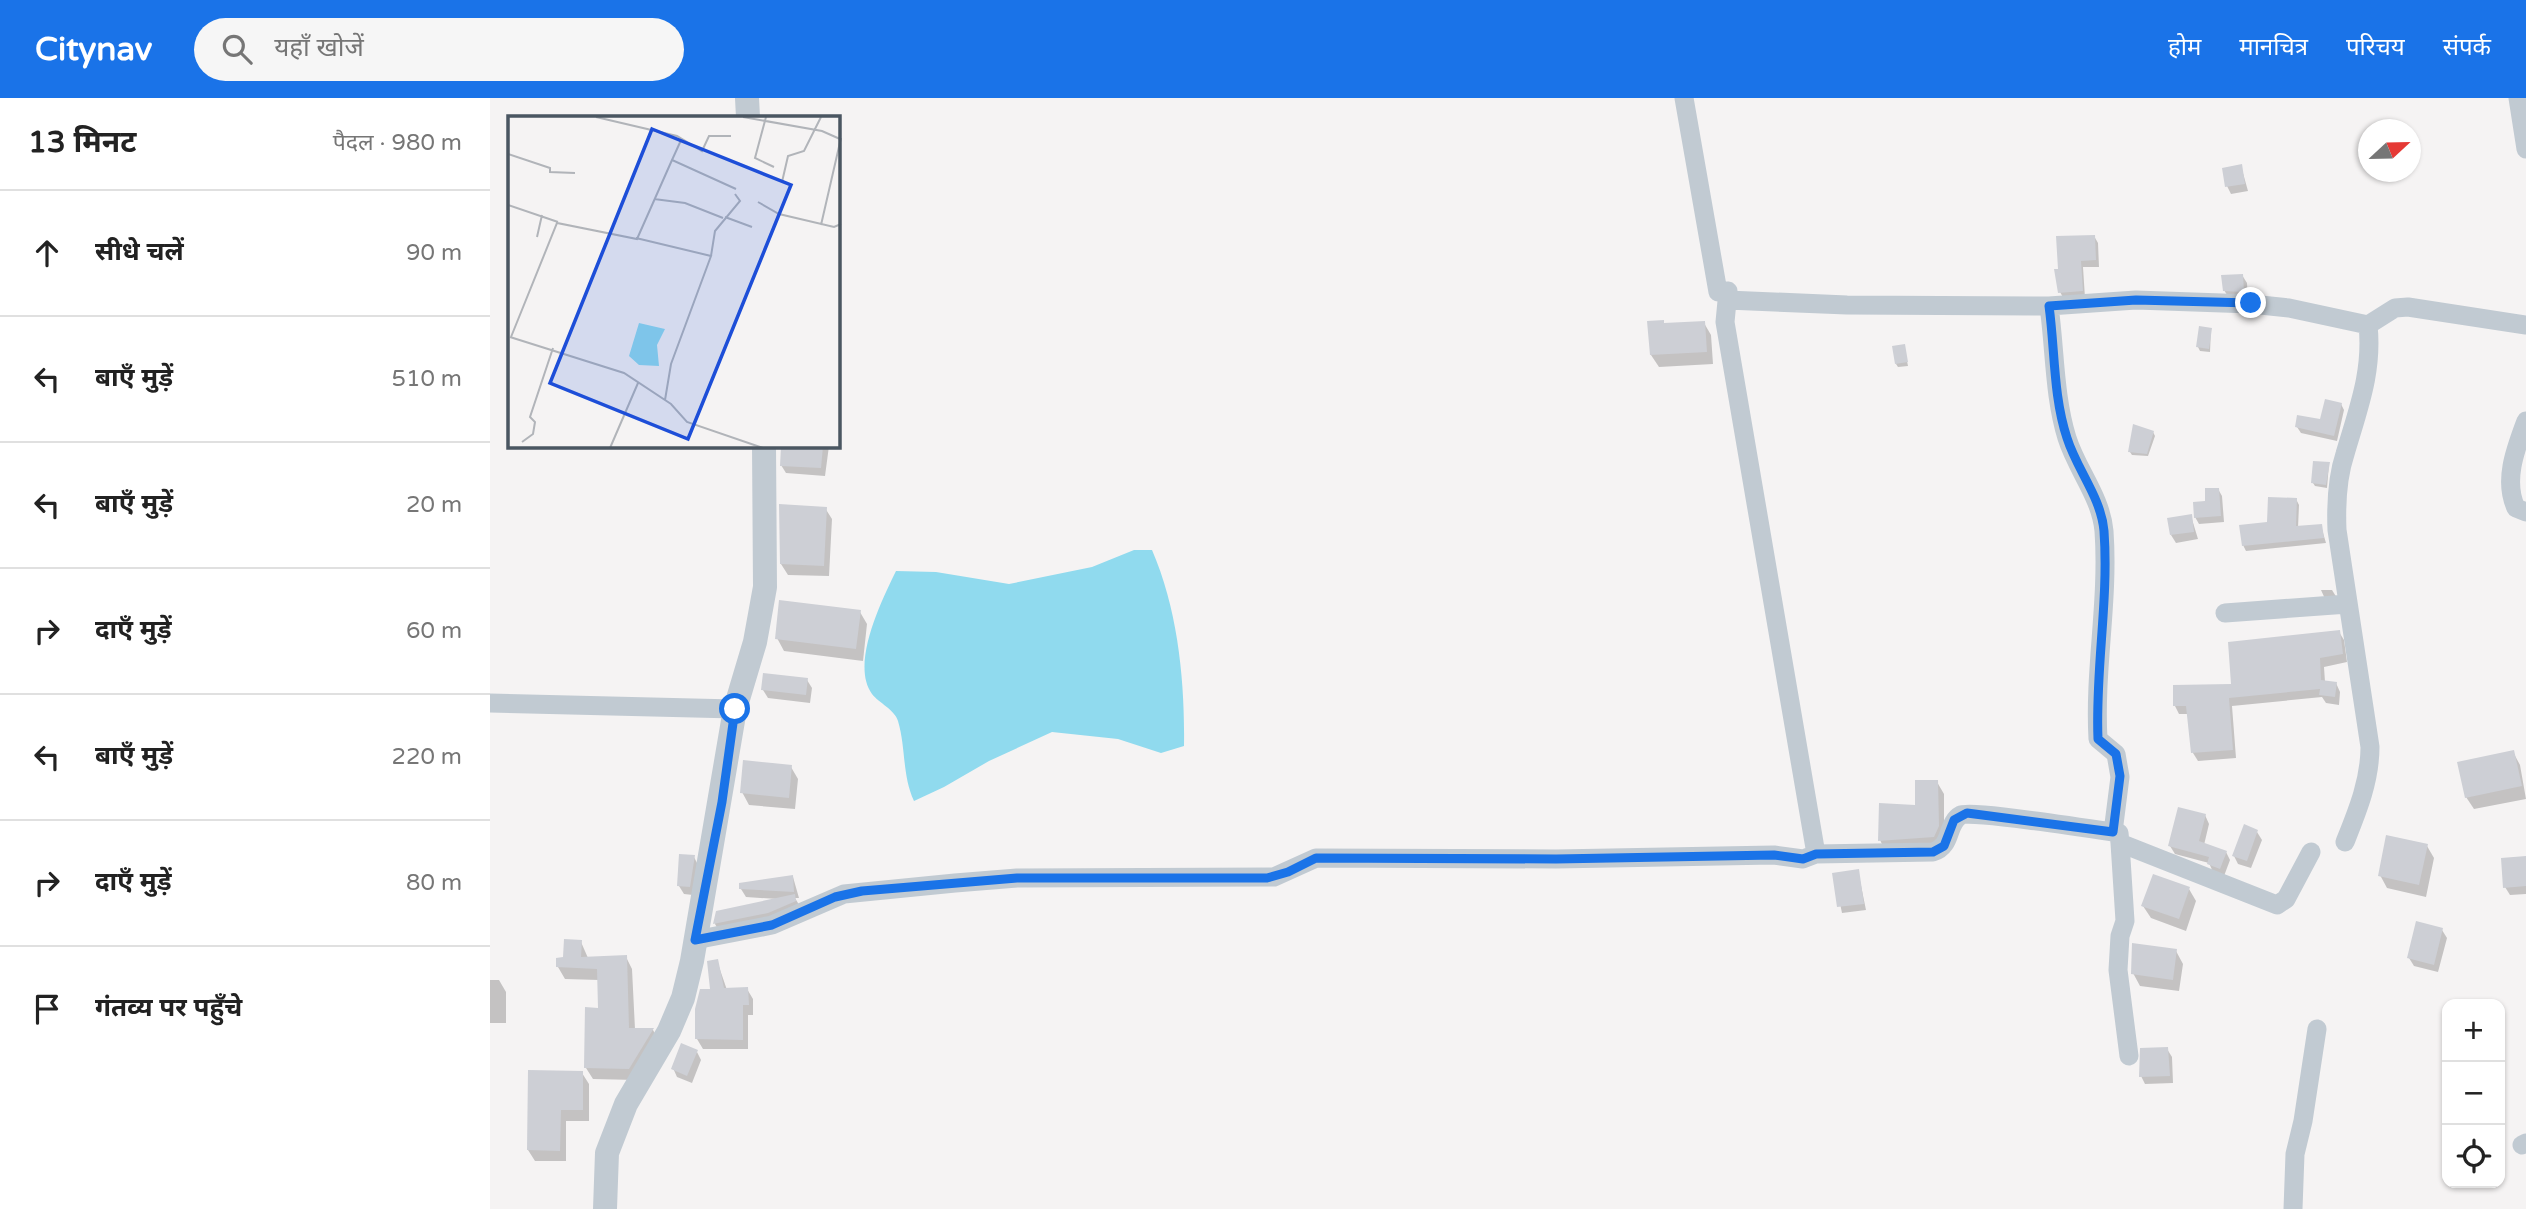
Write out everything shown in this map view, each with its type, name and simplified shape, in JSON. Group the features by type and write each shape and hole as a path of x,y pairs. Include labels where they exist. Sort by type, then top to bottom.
{"street":[{"path":"747,98 748,116"},
{"path":"1684,98 1718,292 1728,290"},
{"path":"2518,98 2526,149"},
{"path":"1728,290 1727,300 1752,303 2049,306 2136,300 2251,303 2289,308 2368,325 2396,308 2408,307 2526,325"},
{"path":"1728,290 1725,322 1816,854"},
{"path":"2049,306 2059,408 2075,463 2097,499 2104,529 2103,623 2097,718 2098,739 2116,754 2120,776 2116,838 2126,921 2120,936 2118,970 2129,1056"},
{"path":"2345,842 2359,806 2370,765 2336,510 2344,456 2369,375 2368,325"},
{"path":"2526,421 2514,456 2511,483 2516,508 2526,512"},
{"path":"605,1209 607,1153 626,1104 669,1031 682,998 695,940 722,802 735,709 754,642 765,587 764,448"},
{"path":"2225,613 2348,604"},
{"path":"490,703 735,709"},
{"path":"695,940 772,925 844,894 1017,878 1267,878 1288,872 1316,858 1556,859 1774,855 1803,859 1816,854 1933,852 1944,846 1954,820 1967,813 2116,838 2277,905 2286,899 2311,852"},
{"path":"2293,1209 2295,1154 2303,1121 2317,1029"}],"water":[{"path":"1134,550 1152,550 1168,597 1181,671 1184,746 1161,753 1118,739 1052,732 989,761 914,801 898,721 894,713 872,694 866,681 864,666 870,632 896,571 936,572 1009,584 1092,567"}],"building":[{"path":"2242,164 2245,184 2225,187 2222,168"},
{"path":"2095,235 2096,260 2081,261 2083,291 2058,293 2054,269 2058,269 2056,236"},
{"path":"2243,274 2244,292 2223,291 2221,275"},
{"path":"1664,320 1664,323 1705,321 1707,352 1650,355 1647,321"},
{"path":"2199,326 2212,328 2209,349 2196,347"},
{"path":"1905,344 1908,362 1895,364 1892,346"},
{"path":"2325,399 2342,403 2334,436 2295,427 2297,415 2320,419"},
{"path":"2133,424 2154,431 2147,454 2128,452"},
{"path":"781,448 823,448 821,468 780,466"},
{"path":"2313,461 2330,462 2326,485 2311,483"},
{"path":"2205,488 2219,488 2221,516 2194,518 2193,502 2205,501"},
{"path":"2268,497 2297,498 2296,526 2322,524 2324,538 2242,546 2239,525 2267,522"},
{"path":"779,504 827,507 824,566 780,564"},
{"path":"2192,514 2194,532 2170,535 2167,518"},
{"path":"779,600 861,610 856,649 775,639"},
{"path":"2340,630 2343,654 2320,658 2321,680 2337,682 2335,697 2319,695 2320,689 2229,698 2233,750 2191,753 2186,706 2173,706 2173,685 2231,684 2228,642"},
{"path":"763,673 808,678 806,695 761,690"},
{"path":"2514,750 2522,786 2465,798 2457,762"},
{"path":"743,760 792,765 789,798 740,793"},
{"path":"1915,780 1938,780 1939,826 1934,837 1878,841 1879,803 1915,805"},
{"path":"2178,807 2206,814 2199,841 2227,851 2220,869 2207,864 2209,857 2168,846"},
{"path":"2244,824 2258,830 2247,861 2232,856"},
{"path":"2386,835 2428,844 2419,885 2378,876"},
{"path":"679,854 695,855 690,887 677,886"},
{"path":"2526,856 2526,886 2503,888 2501,858"},
{"path":"1859,869 1864,904 1837,907 1832,873"},
{"path":"2153,874 2190,887 2179,919 2141,906"},
{"path":"793,875 794,892 739,889 739,883"},
{"path":"795,894 796,901 768,913 713,924 716,911"},
{"path":"2416,921 2443,928 2434,965 2407,958"},
{"path":"564,939 582,940 581,957 627,955 629,1028 654,1028 629,1069 584,1068 585,1007 598,1008 597,969 556,967 556,958 563,957"},
{"path":"2132,943 2177,949 2173,980 2131,974"},
{"path":"718,959 724,988 748,987 749,1005 743,1005 743,1040 695,1039 695,1009 700,989 710,989 707,961"},
{"path":"681,1043 698,1050 687,1076 671,1069"},
{"path":"2168,1047 2170,1076 2139,1077 2140,1048"},
{"path":"528,1070 583,1071 583,1110 561,1110 560,1151 527,1150"}],"route":[{"path":"735,709 722,802 695,940 772,925 844,894 1017,878 1267,878 1288,872 1299,864 1316,858 1556,859 1774,855 1803,859 1816,854 1933,852 1941,850 1947,843 1954,820 1967,813 2113,832 2120,776 2116,754 2098,739 2097,718 2101,681 2099,655 2103,623 2104,529 2097,499 2075,463 2059,408 2049,306 2136,300 2251,303"}]}
